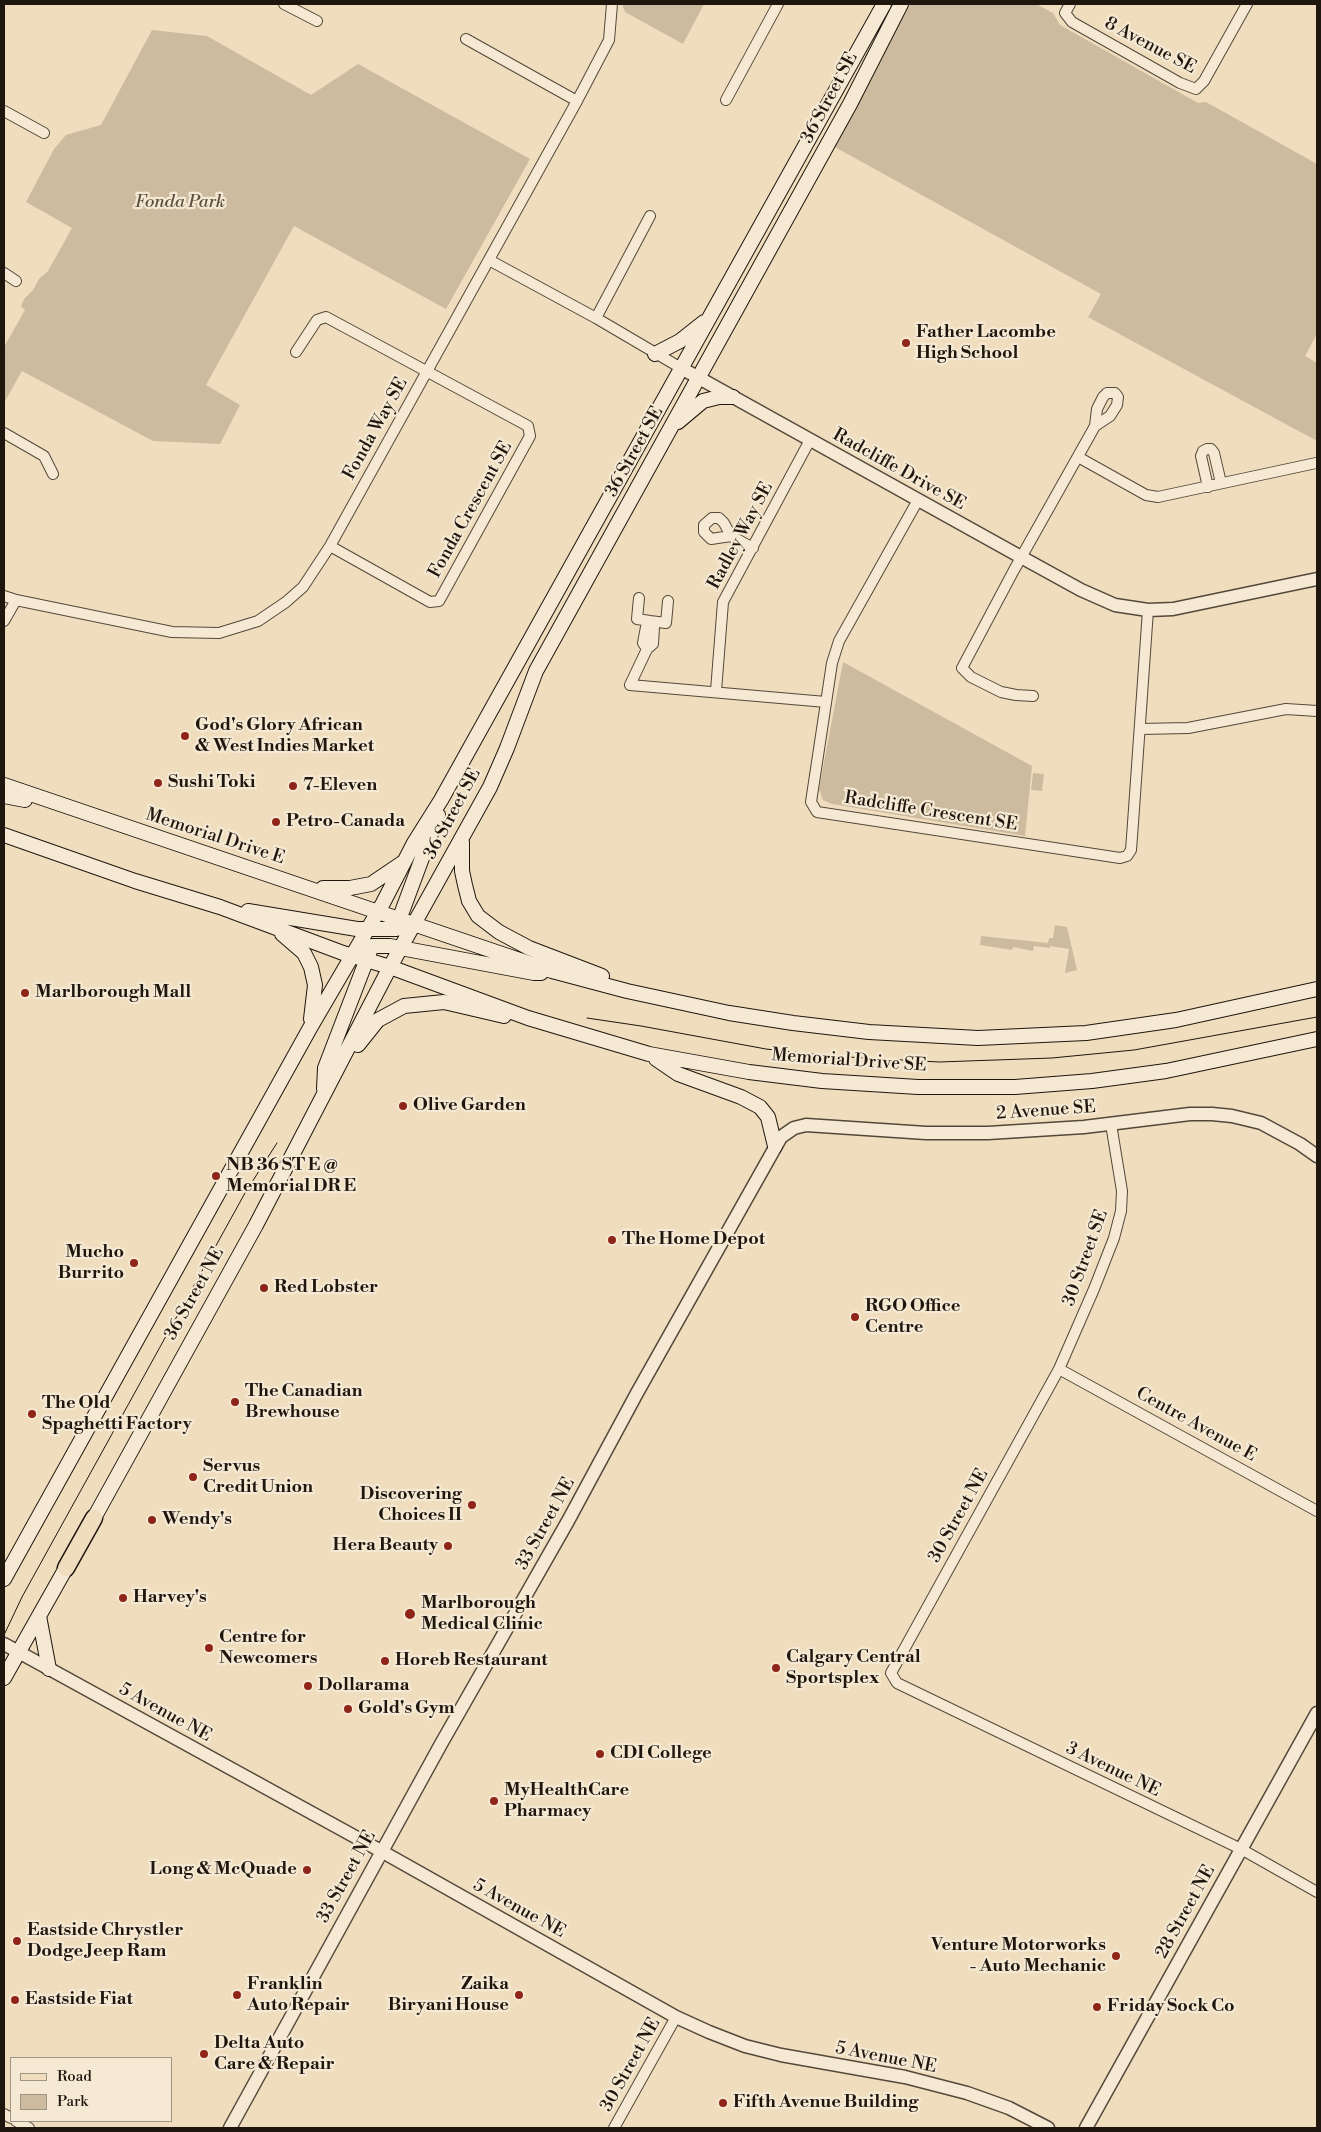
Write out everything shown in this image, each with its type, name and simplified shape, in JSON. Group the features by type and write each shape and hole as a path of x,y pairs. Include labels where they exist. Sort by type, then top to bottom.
{"main road":[{"name":"36 Street SE","path":"377,911 405,860 442,800 884,4"},
{"name":"36 Street SE","path":"414,925 490,787 536,671 850,104 901,4"},
{"path":"655,354 680,341 710,316"},
{"path":"667,433 696,405 703,401 719,396 732,397"},
{"name":"Memorial Drive E","path":"4,785 312,888 377,911 398,924 414,925"},
{"path":"4,796 85,813"},
{"path":"4,835 126,878 220,907 352,956 390,968 398,924 437,820 442,800"},
{"path":"462,839 462,871 469,901 478,916 499,932 529,948 612,980 627,991"},
{"path":"312,888 350,888 371,884 405,860"},
{"path":"220,907 372,930 398,924"},
{"name":"36 Street NE","path":"4,1579 310,1028 352,956 372,930 377,911"},
{"path":"395,947 414,925"},
{"name":"Memorial Drive SE","path":"414,925 552,971 627,991 729,1013 792,1024 869,1032 978,1038 1086,1033 1176,1020 1317,989"},
{"path":"273,927 304,953 311,967 315,985 310,1028"},
{"path":"323,1095 326,1068 372,946 372,930"},
{"path":"352,956 372,946 395,947 534,973 552,971"},
{"name":"Memorial Drive SE","path":"390,968 528,1018 649,1054 749,1072 822,1081 918,1087 1015,1087 1092,1081 1166,1071 1315,1041"},
{"name":"36 Street NE","path":"4,1678 256,1225 390,968"},
{"path":"335,1072 351,1054 364,1034 378,1020 404,1006 444,1002 499,1016 528,1018"},
{"path":"649,1054 678,1074 741,1097 760,1107 768,1117 776,1146"},
{"path":"39,1616 49,1669"}],"street":[{"path":"284,4 317,21"},
{"name":"Fonda Way SE","path":"4,596 172,632 219,633 258,621 286,602 303,587 330,546 577,101 609,40 612,4"},
{"path":"726,100 778,4"},
{"name":"8 Avenue SE","path":"1068,8 1072,22 1180,83 1196,89 1204,81 1247,4"},
{"path":"466,39 577,101"},
{"path":"4,111 44,133"},
{"path":"596,318 650,216"},
{"name":"Radcliffe Drive SE","path":"489,260 596,318 655,354 1021,558 1081,590 1115,605 1148,610 1173,609 1317,579"},
{"path":"4,273 16,281"},
{"path":"296,352 317,320 326,317 426,372"},
{"name":"Fonda Crescent SE","path":"330,546 430,602 439,601 454,575 530,436 528,426 426,372"},
{"path":"1033,696 1016,696 1001,692 971,677 962,668 1095,426"},
{"path":"4,433 44,456 53,474"},
{"name":"Radley Way SE","path":"716,691 723,602 810,440"},
{"path":"1208,487 1202,456 1203,451 1206,449 1211,449 1214,452 1221,483"},
{"path":"1078,456 1146,495 1158,497 1316,463"},
{"name":"Radcliffe Crescent SE","path":"918,500 840,641 832,663 812,802 817,812 1120,858 1127,856 1131,850 1148,610"},
{"path":"731,536 753,548"},
{"path":"639,598 637,619 650,622 666,623 668,602"},
{"path":"4,622 16,600"},
{"path":"650,622 646,627 643,643 647,649 630,685 826,702"},
{"path":"1140,729 1188,728 1286,709 1317,711"},
{"name":"2 Avenue SE","path":"776,1146 789,1131 806,1125 882,1131 988,1133 1054,1130 1190,1114 1232,1116 1255,1121 1276,1130 1317,1156"},
{"name":"30 Street SE","path":"1059,1369 1114,1238 1121,1211 1122,1191 1111,1124"},
{"name":"33 Street NE","path":"230,2128 381,1852 568,1521 637,1393 776,1146"},
{"name":"Centre Avenue E","path":"1059,1369 1317,1511"},
{"name":"30 Street NE","path":"894,1679 891,1673 1059,1369"},
{"name":"5 Avenue NE","path":"4,1644 676,2016 746,2046 800,2059 905,2077 967,2093 1009,2108 1048,2128"},
{"name":"3 Avenue NE","path":"894,1679 897,1683 1241,1849 1317,1892"},
{"name":"28 Street NE","path":"1086,2128 1317,1713"},
{"name":"30 Street NE","path":"614,2128 676,2016"},
{"path":"18,2122 29,2128"}],"green space":[{"path":"622,4 704,4 683,44 625,12"},
{"path":"910,4 1036,4 1053,13 1060,25 1198,103 1206,102 1317,164 1317,334 1305,356 1317,363 1317,441 1088,317 1101,294 833,146"},
{"name":"Fonda Park","path":"152,30 207,36 311,95 358,64 530,159 446,309 294,226 206,385 240,405 220,444 153,441 22,371 4,403 4,347 25,310 21,306 24,299 33,290 39,279 48,271 72,228 26,202 54,149 66,135 101,125"},
{"path":"843,662 1032,766 1025,836 832,804 823,800 819,789"},
{"path":"1033,773 1044,774 1042,791 1031,790"},
{"path":"1055,925 1067,927 1077,970 1065,973 1069,949 1034,946 1033,951 1013,947 1012,950 980,945 981,936 1048,943 1049,938 1053,938"}],"tram line":[{"path":"587,1018 766,1049 830,1056 939,1062 1052,1058 1134,1050 1317,1017"},
{"path":"4,1635 22,1597 245,1193 277,1143"}],"place":[{"name":"Father Lacombe High School","path":"906,343"},
{"name":"God's Glory African & West Indies Market","path":"185,736"},
{"name":"Sushi Toki","path":"158,783"},
{"name":"7-Eleven","path":"293,786"},
{"name":"Petro-Canada","path":"276,822"},
{"name":"Marlborough Mall","path":"25,993"},
{"name":"Olive Garden","path":"403,1106"},
{"name":"NB 36 ST E @ Memorial DR E","path":"216,1176"},
{"name":"The Home Depot","path":"612,1240"},
{"name":"Mucho Burrito","path":"134,1263"},
{"name":"Red Lobster","path":"264,1288"},
{"name":"RGO Office Centre","path":"855,1317"},
{"name":"The Canadian Brewhouse","path":"235,1402"},
{"name":"The Old Spaghetti Factory","path":"32,1414"},
{"name":"Servus Credit Union","path":"193,1477"},
{"name":"Discovering Choices II","path":"472,1505"},
{"name":"Wendy's","path":"152,1520"},
{"name":"Hera Beauty","path":"448,1546"},
{"name":"Harvey's","path":"123,1598"},
{"name":"Marlborough Medical Clinic","path":"410,1614"},
{"name":"Centre for Newcomers","path":"209,1648"},
{"name":"Horeb Restaurant","path":"385,1661"},
{"name":"Calgary Central Sportsplex","path":"776,1668"},
{"name":"Dollarama","path":"308,1686"},
{"name":"Gold's Gym","path":"348,1709"},
{"name":"CDI College","path":"600,1754"},
{"name":"MyHealthCare Pharmacy","path":"494,1801"},
{"name":"Long & McQuade","path":"307,1870"},
{"name":"Eastside Chrystler Dodge Jeep Ram","path":"17,1941"},
{"name":"Venture Motorworks - Auto Mechanic","path":"1116,1956"},
{"name":"Franklin Auto Repair","path":"237,1995"},
{"name":"Zaika Biryani House","path":"519,1995"},
{"name":"Eastside Fiat","path":"15,2000"},
{"name":"Friday Sock Co","path":"1097,2007"},
{"name":"Delta Auto Care & Repair","path":"204,2054"},
{"name":"Fifth Avenue Building","path":"723,2103"}]}
